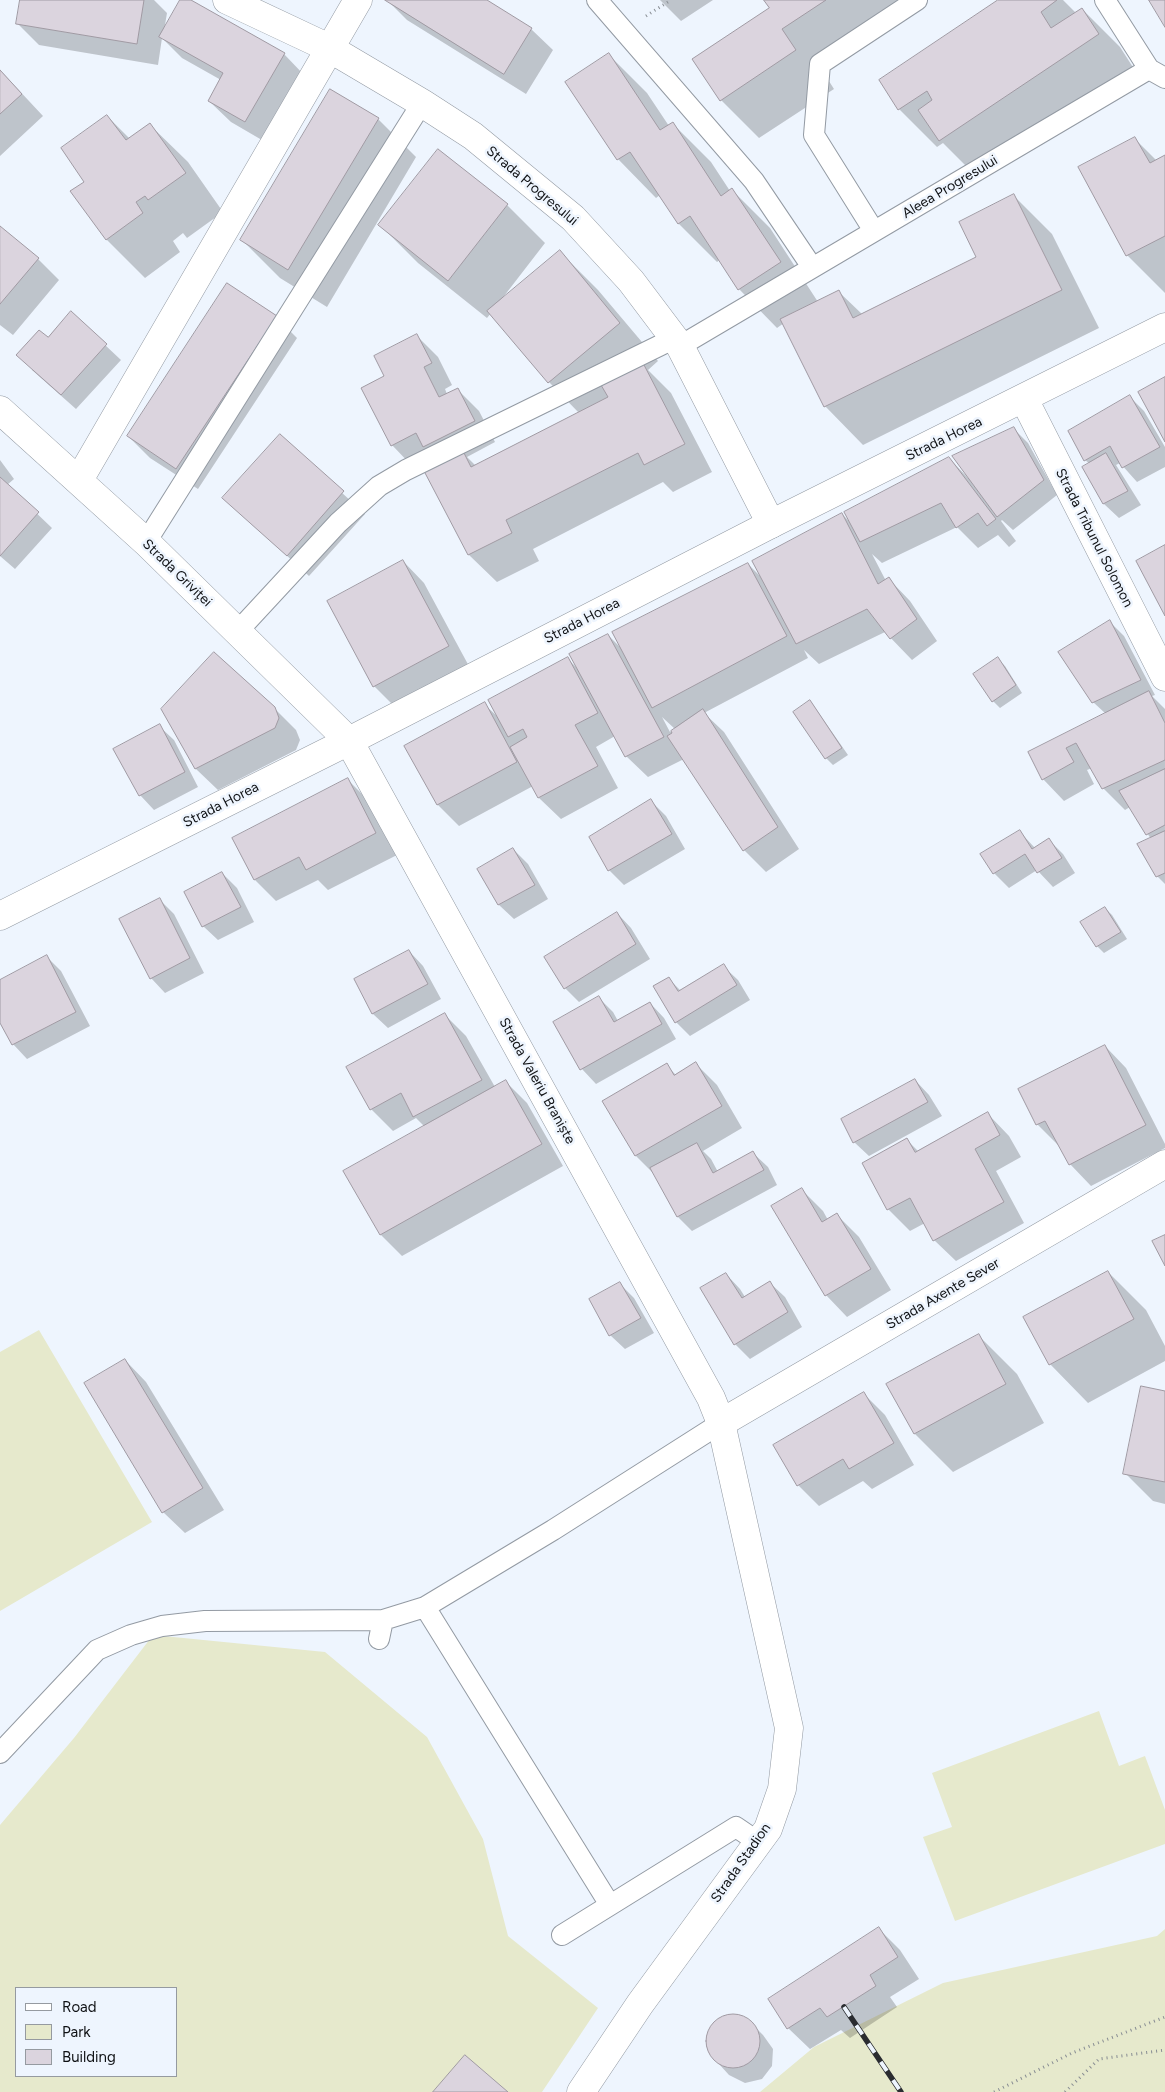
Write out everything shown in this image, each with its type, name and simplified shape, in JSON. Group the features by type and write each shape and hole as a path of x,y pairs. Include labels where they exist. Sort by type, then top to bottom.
{"street":[{"name":"Strada Progresului","path":"227,0 329,48 422,103 472,136 573,218 631,281 677,342 771,524"},
{"path":"79,480 358,0"},
{"name":"Strada Horea","path":"0,916 349,741 771,524 1165,328"},
{"name":"Strada Tribunul Solomon","path":"1024,399 1165,677"},
{"name":"Strada Griviței","path":"0,410 146,542 349,741"},
{"name":"Strada Valeriu Braniște","path":"349,741 711,1398 721,1423"},
{"name":"Strada Axente Sever","path":"721,1423 1165,1164"},
{"name":"Strada Stadion","path":"581,2092 640,2004 758,1842 774,1816 782,1789 789,1728 721,1423"}],"lane":[{"path":"598,0 754,181 812,268"},
{"path":"874,231 814,135 820,64 916,0"},
{"name":"Aleea Progresului","path":"238,631 338,523 379,486 406,470 677,342 1157,73 1105,0"},
{"path":"146,542 422,103"},
{"path":"0,1753 97,1650 131,1635 162,1626 205,1621 384,1620 424,1606 553,1530 721,1423"},
{"path":"424,1606 610,1905"},
{"path":"379,1639 384,1620"},
{"path":"562,1935 736,1826 758,1842"}],"path":[{"path":"994,2092 1072,2053 1165,2017"},
{"path":"1065,2092 1099,2059 1165,2050"}],"green space":[{"path":"39,1330 152,1522 0,1611 0,1352"},
{"path":"153,1635 325,1652 427,1737 483,1839 508,1936 598,2008 542,2092 0,2092 0,1825 74,1738"},
{"path":"1099,1711 1119,1766 1145,1756 1165,1810 1165,1844 955,1921 923,1837 952,1827 932,1773"},
{"path":"1165,1929 1165,2092 760,2092 814,2047 943,1983 1157,1936"}],"building":[{"path":"20,0 144,0 137,44 16,24"},
{"path":"180,0 191,0 285,53 245,122 208,101 223,73 159,37"},
{"path":"385,0 487,0 532,28 504,74"},
{"path":"764,0 826,0 782,29 796,50 720,101 692,59 769,8"},
{"path":"998,0 1057,0 1041,12 1051,28 1082,8 1099,34 939,141 918,110 932,100 927,91 898,110 879,80"},
{"path":"1149,0 1165,0 1165,27"},
{"path":"609,53 660,130 673,122 721,196 732,188 781,262 738,290 690,216 678,224 630,152 617,160 565,82"},
{"path":"0,70 22,94 0,114"},
{"path":"330,89 379,118 288,270 240,240"},
{"path":"107,115 126,140 150,123 186,173 148,200 145,196 136,202 143,213 106,240 70,191 84,182 61,148"},
{"path":"1135,137 1150,163 1165,155 1165,236 1126,256 1078,167"},
{"path":"438,149 508,204 448,281 378,225"},
{"path":"1014,194 1062,290 824,407 780,319 839,290 853,318 976,257 959,222"},
{"path":"0,226 39,258 0,304"},
{"path":"560,250 620,323 548,383 487,311"},
{"path":"227,283 277,316 176,469 127,436"},
{"path":"71,311 107,344 61,395 16,355 39,330 48,337"},
{"path":"417,334 432,363 424,367 439,397 458,388 475,421 423,447 416,433 391,446 361,388 384,376 374,356"},
{"path":"643,363 685,444 644,465 638,453 506,520 512,533 468,555 424,471 463,451 471,467 608,397 601,385"},
{"path":"1165,377 1165,442 1138,392"},
{"path":"1130,395 1160,447 1122,468 1110,446 1084,461 1068,431"},
{"path":"1014,427 1044,480 997,517 952,456"},
{"path":"280,434 344,491 287,556 222,498"},
{"path":"1106,453 1128,491 1103,504 1082,467"},
{"path":"949,457 996,519 987,526 978,513 956,528 941,503 860,542 844,512"},
{"path":"0,477 39,512 0,556"},
{"path":"842,513 878,584 889,577 917,619 890,639 867,609 796,644 752,561"},
{"path":"1165,545 1165,616 1136,561"},
{"path":"403,560 449,646 373,687 327,601"},
{"path":"748,563 787,636 652,708 612,632"},
{"path":"1110,620 1141,680 1092,703 1058,652"},
{"path":"608,634 664,737 625,757 569,654"},
{"path":"214,652 275,707 279,718 275,728 195,769 161,709"},
{"path":"568,657 598,713 575,725 598,766 538,798 510,747 527,737 523,729 508,737 488,700"},
{"path":"998,657 1016,685 992,702 973,674"},
{"path":"1149,691 1165,723 1165,760 1102,789 1076,743 1066,748 1074,762 1042,780 1028,752"},
{"path":"810,700 842,748 825,759 793,712"},
{"path":"485,702 517,762 437,805 404,746"},
{"path":"703,709 778,827 743,851 667,736 672,733 671,731"},
{"path":"160,724 185,772 139,796 113,749"},
{"path":"1165,769 1165,825 1146,835 1119,791"},
{"path":"348,778 376,833 306,870 299,857 254,880 232,838"},
{"path":"651,799 672,834 608,871 589,837"},
{"path":"1020,830 1032,849 1049,838 1062,858 1037,873 1025,854 993,874 980,854"},
{"path":"1165,831 1165,873 1156,877 1137,844"},
{"path":"513,848 535,885 498,905 477,869"},
{"path":"222,872 241,907 202,927 184,892"},
{"path":"160,898 190,958 150,979 119,919"},
{"path":"1105,907 1121,932 1096,947 1080,922"},
{"path":"617,912 636,944 564,989 544,957"},
{"path":"409,950 428,984 372,1014 354,979"},
{"path":"47,955 76,1012 12,1045 0,1023 0,980"},
{"path":"724,964 737,985 675,1023 653,986 669,977 678,991"},
{"path":"599,996 614,1022 650,1002 662,1024 580,1070 553,1022"},
{"path":"445,1013 482,1080 413,1117 401,1093 370,1110 346,1067"},
{"path":"1105,1045 1146,1125 1069,1165 1045,1121 1036,1125 1018,1089"},
{"path":"696,1062 722,1106 635,1156 602,1101 667,1063 674,1075"},
{"path":"915,1079 928,1102 853,1143 841,1119"},
{"path":"506,1080 542,1144 380,1235 343,1171"},
{"path":"988,1112 1000,1135 975,1149 1004,1202 933,1241 910,1198 887,1210 862,1163 907,1138 915,1152"},
{"path":"697,1143 713,1173 753,1151 764,1170 677,1217 650,1168"},
{"path":"802,1188 822,1222 837,1213 871,1269 825,1296 771,1206"},
{"path":"1165,1235 1165,1266 1152,1241"},
{"path":"1108,1271 1134,1319 1049,1365 1023,1317"},
{"path":"726,1273 742,1298 770,1281 788,1312 734,1345 700,1288"},
{"path":"620,1282 641,1318 609,1336 589,1299"},
{"path":"979,1334 1006,1384 914,1434 886,1384"},
{"path":"125,1359 203,1488 162,1513 84,1383"},
{"path":"1141,1386 1165,1391 1165,1482 1123,1474"},
{"path":"864,1392 894,1443 849,1469 843,1459 797,1486 773,1445"},
{"path":"879,1927 898,1957 870,1975 876,1986 827,2017 820,2008 787,2029 768,1999"},
{"path":"728,2014 738,2014 748,2018 756,2026 760,2041 756,2056 748,2064 738,2068 728,2068 718,2064 710,2056 706,2046 706,2036 710,2026 718,2018"},
{"path":"465,2055 508,2092 433,2092"}],"railway":[{"path":"844,2007 901,2092"}]}
